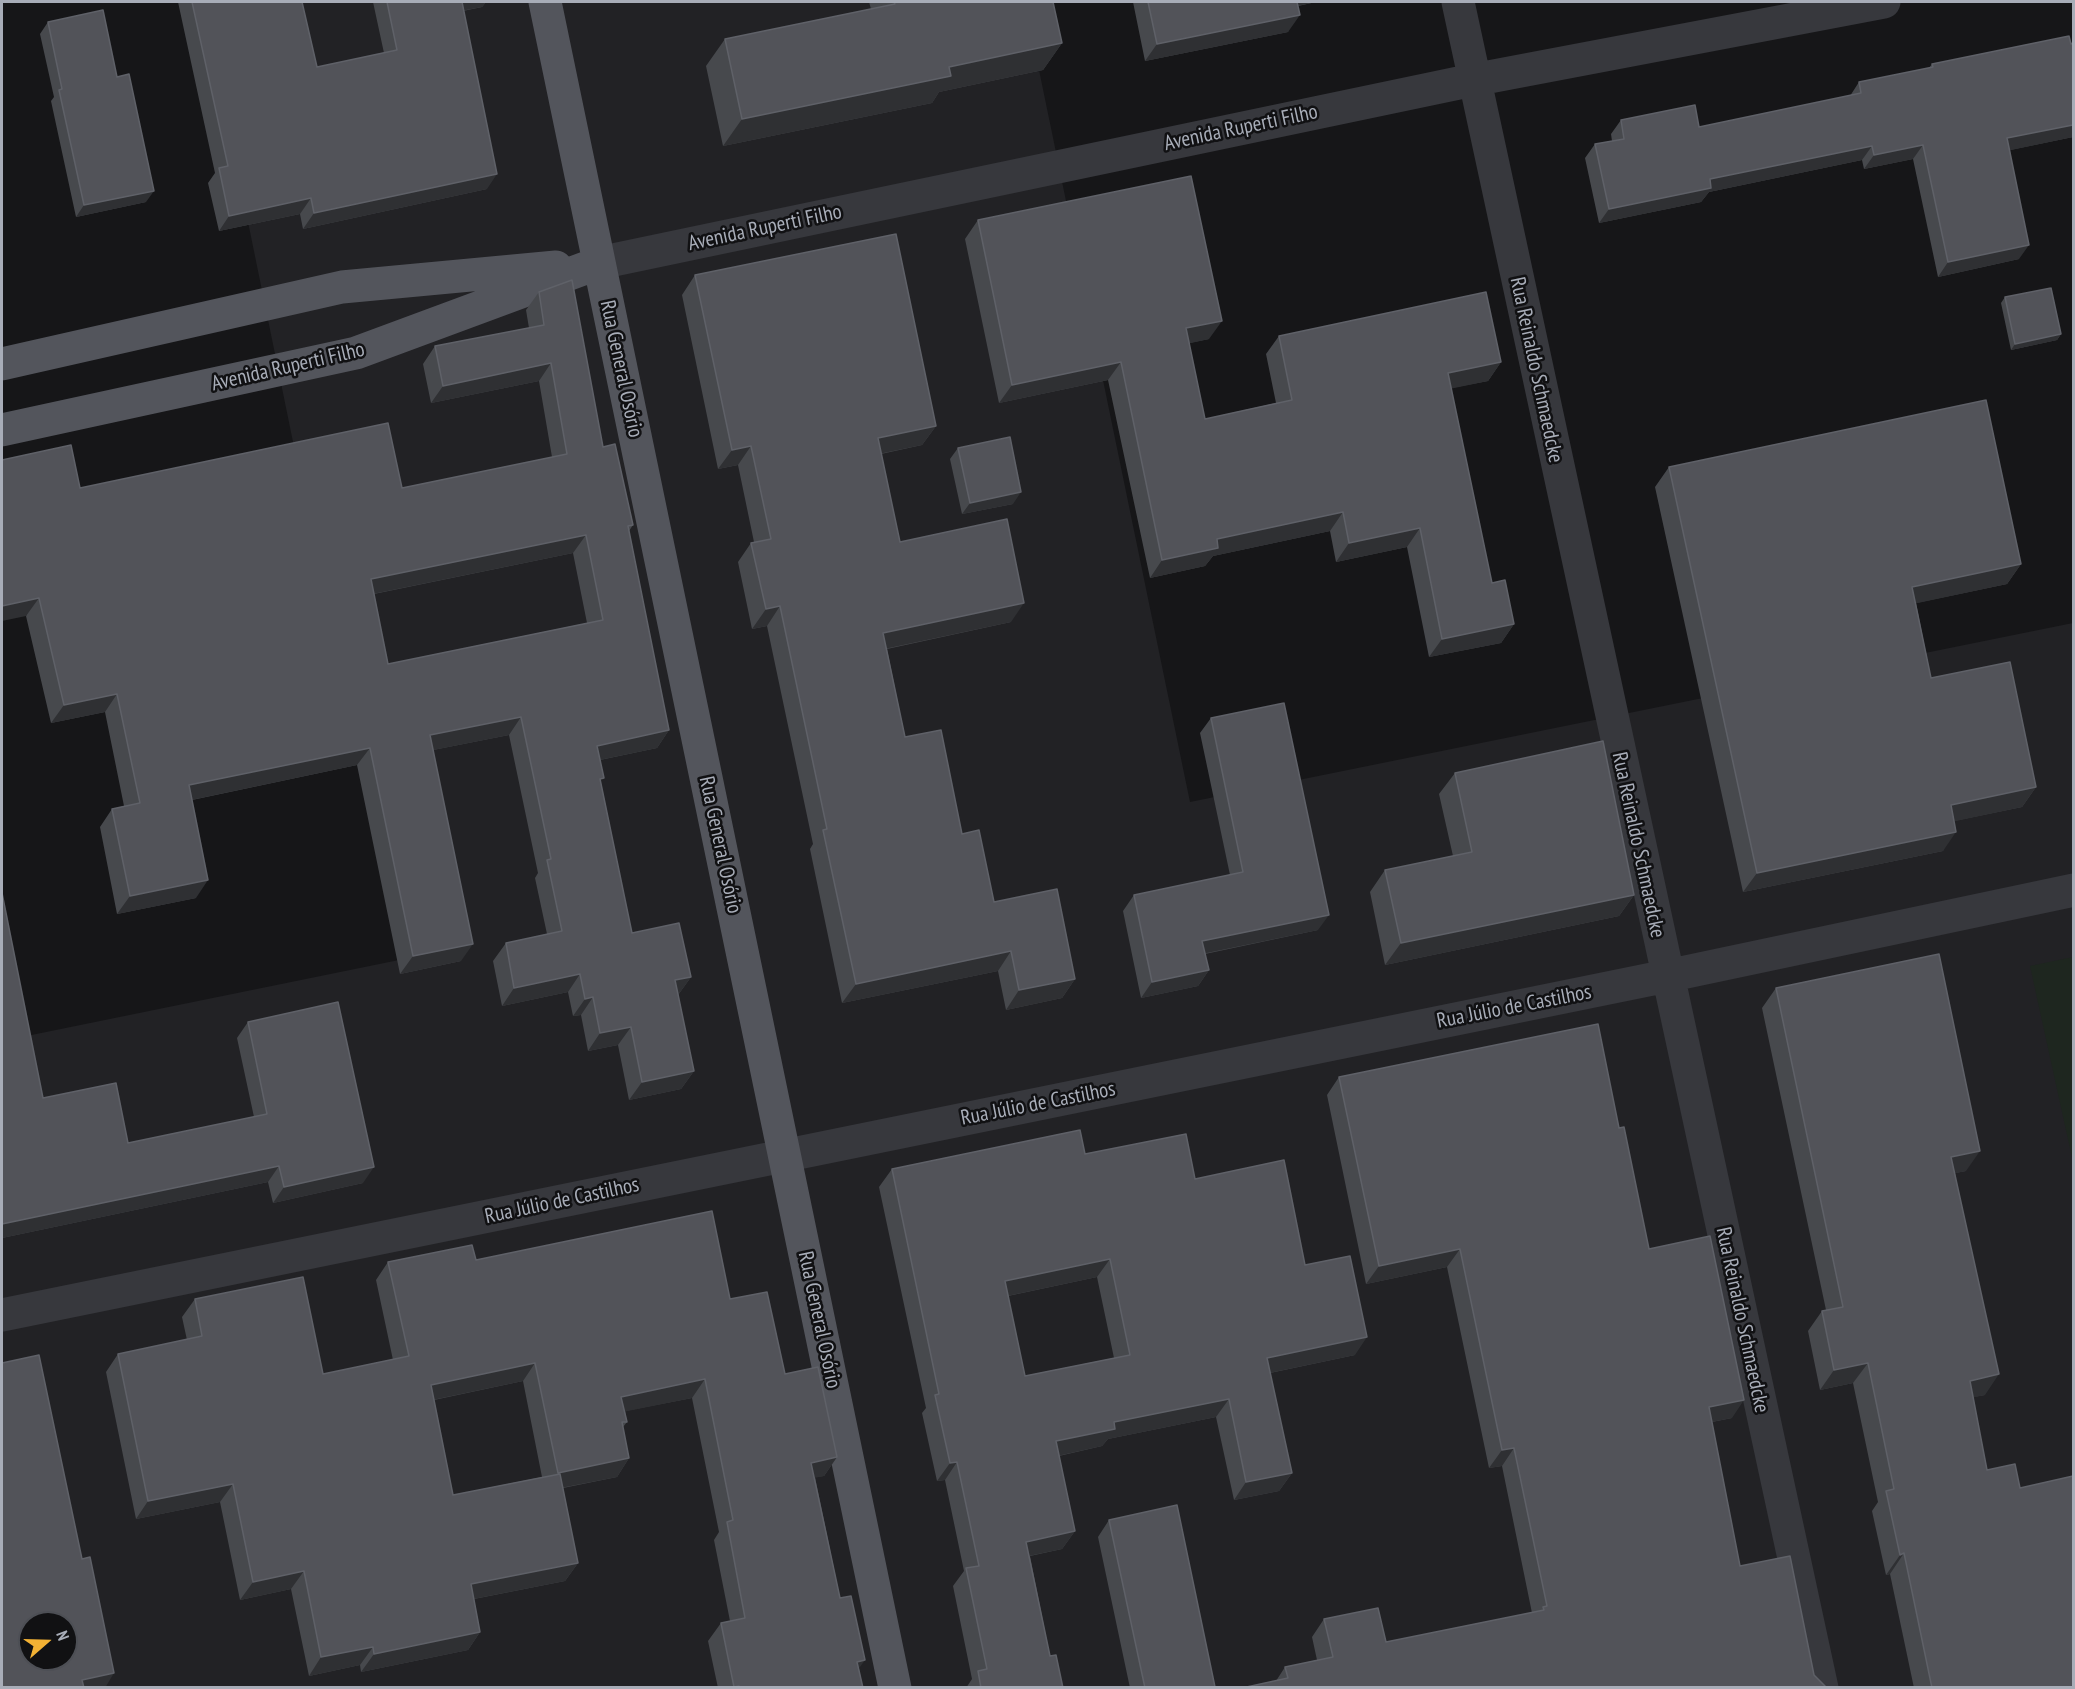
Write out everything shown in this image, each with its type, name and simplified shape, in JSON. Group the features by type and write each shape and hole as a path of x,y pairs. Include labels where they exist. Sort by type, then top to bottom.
{"main road":[{"name":"Rua General Osório","path":"545,2 896,1688"},
{"name":"Avenida Ruperti Filho","path":"2,364 342,287 599,263"},
{"name":"Avenida Ruperti Filho","path":"2,430 356,353 599,263"}],"street":[{"name":"Rua Reinaldo Schmaedcke","path":"1458,2 1822,1688"},
{"name":"Avenida Ruperti Filho","path":"599,263 1473,80 1884,2"},
{"name":"Rua Júlio de Castilhos","path":"2,1315 1667,976 2073,890"}],"shaded area":[{"path":"203,2 1025,2 1190,802 2073,623 2073,1687 2,1688 2,1041 399,960"},
{"path":"2074,957 2073,1162 2030,966"}],"building":[{"path":"192,2 302,2 317,67 397,50 387,2 462,2 497,174 314,213 311,198 229,216 219,168 228,166"},
{"path":"894,2 1053,2 1062,43 949,67 951,76 742,119 725,39 895,4"},
{"path":"1148,2 1297,2 1300,15 1157,44"},
{"path":"103,10 117,77 129,74 154,191 84,205 59,90 62,89 48,22"},
{"path":"2069,36 2071,44 2073,43 2073,125 2007,138 2029,245 1948,262 1923,145 1874,155 1872,146 1710,179 1711,188 1609,209 1595,144 1624,139 1621,120 1695,105 1699,127 1861,93 1859,82 1933,67 1932,64"},
{"path":"1191,176 1222,321 1186,328 1205,419 1292,400 1279,336 1486,292 1501,362 1448,373 1492,583 1505,580 1514,624 1442,639 1420,528 1349,543 1343,512 1217,539 1218,548 1162,560 1121,362 1012,385 978,220"},
{"path":"896,234 936,426 878,438 900,542 1007,519 1024,603 883,633 905,737 941,730 962,834 979,830 994,902 1057,889 1075,979 1019,990 1011,951 856,984 823,830 827,829 780,606 766,609 751,543 771,539 751,446 732,450 695,275"},
{"path":"572,280 603,447 615,444 633,525 628,526 669,730 597,746 604,778 600,779 632,933 679,923 691,977 675,980 694,1071 642,1082 631,1027 600,1033 593,997 585,999 580,974 514,988 506,943 562,931 547,860 551,859 521,717 430,735 473,944 413,956 370,748 189,785 208,880 130,896 112,809 140,803 117,694 64,705 39,598 2,606 2,460 71,445 80,488 388,423 402,488 567,454 551,363 443,386 435,346 544,325 539,292","holes":["586,535 603,620 388,664 371,579"]},
{"path":"2051,288 2061,334 2015,344 2005,297"},
{"path":"1986,400 2021,564 1912,587 1931,678 2010,662 2036,787 1951,805 1956,832 1757,873 1669,467"},
{"path":"1010,437 1021,492 970,503 958,448"},
{"path":"1284,703 1329,915 1202,941 1209,970 1152,982 1134,895 1243,872 1211,718"},
{"path":"1603,741 1634,895 1401,943 1385,870 1472,852 1455,773"},
{"path":"2,893 43,1098 116,1083 128,1143 267,1114 248,1022 338,1002 374,1167 284,1187 279,1166 2,1224"},
{"path":"1939,954 1980,1151 1951,1157 1999,1374 1970,1381 1987,1470 2015,1464 2020,1488 2073,1476 2073,1688 1932,1688 1904,1553 1900,1555 1886,1491 1894,1489 1868,1363 1834,1370 1822,1311 1843,1307 1776,988"},
{"path":"1598,1024 1619,1128 1624,1127 1649,1249 1710,1236 1744,1400 1709,1407 1740,1566 1790,1556 1814,1675 1827,1688 1242,1688 1288,1678 1285,1667 1333,1657 1324,1619 1378,1608 1386,1642 1544,1610 1543,1607 1547,1606 1514,1448 1502,1450 1460,1249 1379,1266 1339,1077"},
{"path":"1080,1130 1085,1154 1186,1134 1195,1179 1284,1160 1305,1265 1350,1256 1367,1337 1267,1358 1292,1473 1246,1482 1229,1399 1114,1422 1115,1429 1056,1441 1075,1531 1026,1542 1050,1656 1056,1655 1063,1688 981,1688 978,1671 987,1669 966,1568 979,1566 957,1462 950,1463 935,1395 939,1394 892,1169","holes":["1110,1259 1130,1355 1025,1376 1005,1281"]},
{"path":"712,1211 730,1299 767,1292 785,1374 818,1367 837,1457 811,1463 840,1598 851,1596 865,1660 857,1662 863,1688 734,1687 721,1623 745,1618 727,1522 733,1520 705,1379 621,1397 627,1422 622,1422 629,1458 558,1473 535,1363 431,1385 453,1495 560,1474 578,1563 471,1584 480,1632 374,1654 373,1647 321,1657 304,1571 253,1582 233,1484 148,1501 118,1354 202,1336 195,1299 303,1277 323,1374 409,1356 388,1262 472,1245 476,1260"},
{"path":"39,1355 82,1559 90,1557 114,1673 82,1680 84,1688 2,1688 2,1363"},
{"path":"1177,1505 1215,1687 1212,1688 1145,1688 1109,1520"}]}
